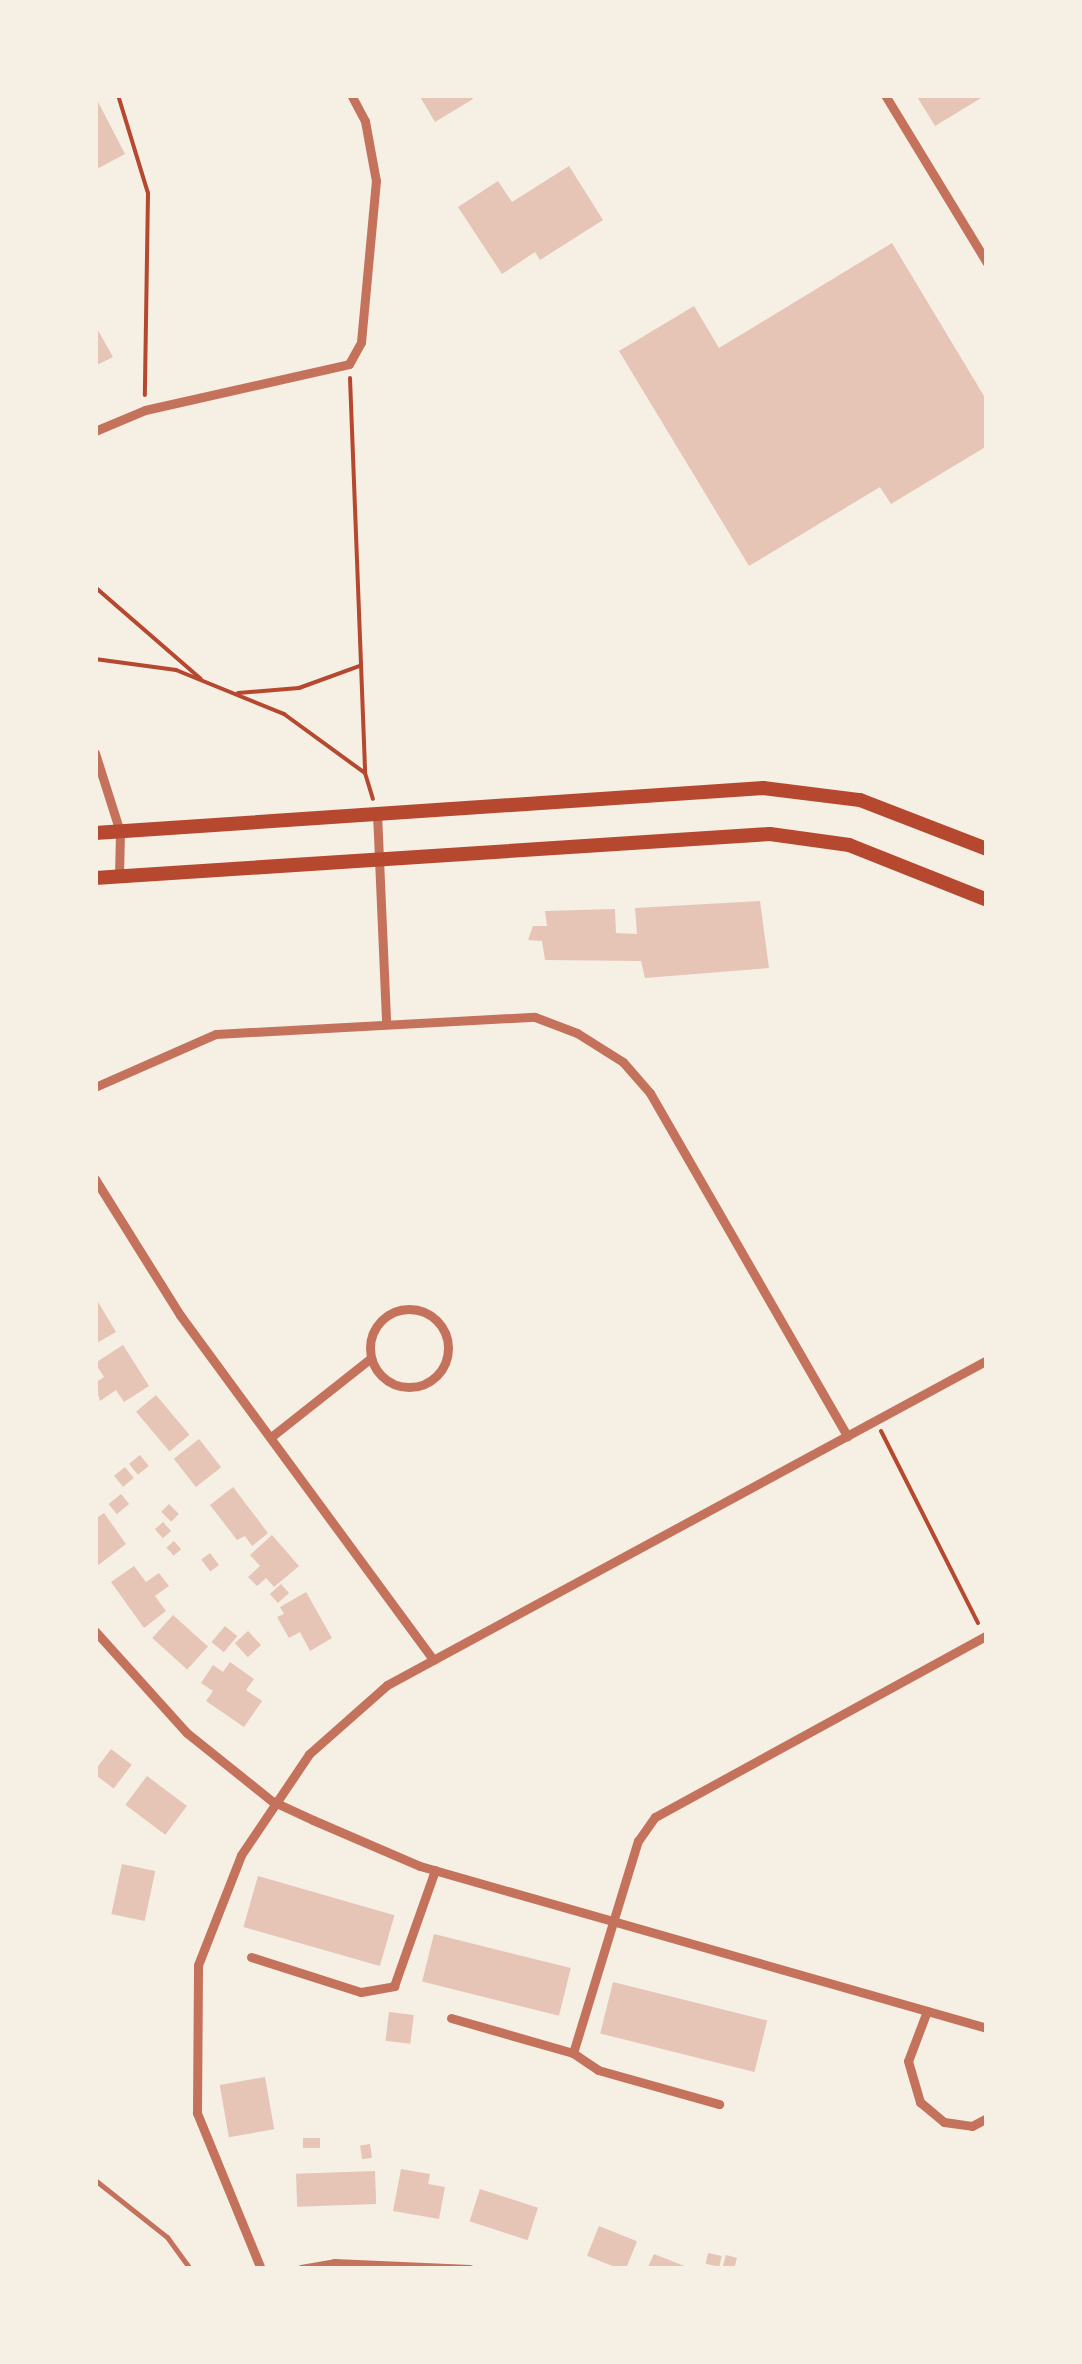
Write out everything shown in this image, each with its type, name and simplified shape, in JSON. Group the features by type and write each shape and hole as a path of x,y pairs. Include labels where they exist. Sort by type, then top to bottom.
{"main road":[{"path":"95,833 763,788 860,800 987,850"},
{"path":"95,878 770,834 849,845 987,900"}],"street":[{"path":"95,432 145,410 349,364 360,342 376,181 365,121 351,95"},
{"path":"885,95 987,263"},
{"path":"95,752 120,832 118,876"},
{"path":"377,813 386,1022"},
{"path":"95,1088 216,1034 535,1017 623,1062 650,1093 847,1436"},
{"path":"95,1179 180,1315 434,1660"},
{"path":"271,1437 370,1358 373,1331 392,1312 418,1309 447,1335 447,1360 420,1386 395,1385 370,1358"},
{"path":"260,2269 197,2113 198,1965 241,1855 272,1801 309,1754 374,1697 434,1660 987,1360"},
{"path":"95,1631 187,1733 272,1801 435,1870 987,2028"},
{"path":"574,2054 638,1841 674,1802 986,1636"},
{"path":"251,1957 360,1992 394,1986 435,1870"},
{"path":"927,2011 908,2060 920,2102 944,2122 972,2126 987,2118"},
{"path":"452,2018 574,2054 598,2070 718,2104"},
{"path":"301,2269 352,2264 470,2269"}],"lane":[{"path":"95,2180 166,2237 190,2269"}],"path":[{"path":"118,95 148,193 145,410"},
{"path":"349,364 365,773 377,813"},
{"path":"95,587 205,682"},
{"path":"95,659 176,670 284,714 365,773"},
{"path":"233,693 299,688 361,666"},
{"path":"875,1420 986,1636"}],"building":[{"path":"419,95 471,95 473,99 435,122"},
{"path":"916,95 986,95 935,126"},
{"path":"95,96 125,154 95,170"},
{"path":"569,166 603,220 540,260 535,252 502,274 458,207 498,181 512,202"},
{"path":"892,243 987,401 987,446 891,504 880,487 749,566 619,351 694,306 719,348"},
{"path":"95,325 113,357 95,366"},
{"path":"760,901 769,968 645,978 641,961 545,960 542,941 528,940 533,926 547,926 545,911 615,909 616,933 637,934 635,908"},
{"path":"95,1297 116,1332 95,1344"},
{"path":"123,1345 149,1386 124,1402 116,1390 100,1401 95,1383 104,1377 95,1363"},
{"path":"156,1395 189,1435 170,1452 136,1412"},
{"path":"199,1439 221,1467 196,1487 174,1459"},
{"path":"140,1455 149,1466 138,1475 129,1464"},
{"path":"125,1467 134,1478 123,1487 114,1476"},
{"path":"233,1487 268,1533 252,1546 245,1536 237,1540 210,1505"},
{"path":"121,1494 129,1504 117,1514 109,1504"},
{"path":"169,1504 179,1514 171,1522 161,1512"},
{"path":"104,1513 126,1544 97,1566 95,1519"},
{"path":"163,1522 171,1531 163,1538 155,1529"},
{"path":"272,1535 299,1566 274,1587 266,1578 257,1586 248,1577 260,1566 250,1555"},
{"path":"174,1541 181,1549 174,1556 166,1548"},
{"path":"210,1553 219,1565 210,1572 201,1560"},
{"path":"134,1566 146,1582 159,1573 169,1586 155,1596 166,1611 144,1628 111,1582"},
{"path":"281,1584 289,1593 278,1603 270,1594"},
{"path":"306,1592 332,1638 310,1651 300,1632 289,1638 277,1617 284,1614 280,1607"},
{"path":"173,1615 208,1646 187,1669 152,1638"},
{"path":"225,1626 237,1636 224,1652 212,1642"},
{"path":"248,1631 261,1645 248,1657 235,1643"},
{"path":"230,1662 254,1679 246,1690 262,1701 244,1727 206,1701 213,1691 201,1683 213,1665 223,1672"},
{"path":"111,1749 132,1765 114,1789 95,1775"},
{"path":"147,1776 187,1806 165,1835 125,1805"},
{"path":"122,1864 155,1871 145,1921 111,1914"},
{"path":"258,1876 394,1915 380,1966 243,1927"},
{"path":"434,1934 571,1968 559,2016 422,1982"},
{"path":"613,1982 767,2020 754,2072 600,2033"},
{"path":"389,2012 414,2015 410,2044 385,2041"},
{"path":"265,2077 274,2129 229,2137 220,2085"},
{"path":"303,2138 320,2138 320,2148 303,2148"},
{"path":"370,2144 372,2158 362,2159 360,2145"},
{"path":"401,2169 430,2174 428,2184 445,2187 439,2219 393,2211"},
{"path":"375,2171 376,2204 297,2207 296,2174"},
{"path":"480,2189 538,2208 528,2240 469,2221"},
{"path":"599,2226 637,2241 626,2269 587,2256"},
{"path":"708,2253 722,2256 719,2267 706,2264"},
{"path":"654,2254 692,2269 647,2269"},
{"path":"726,2255 737,2258 734,2269 722,2269"}]}
